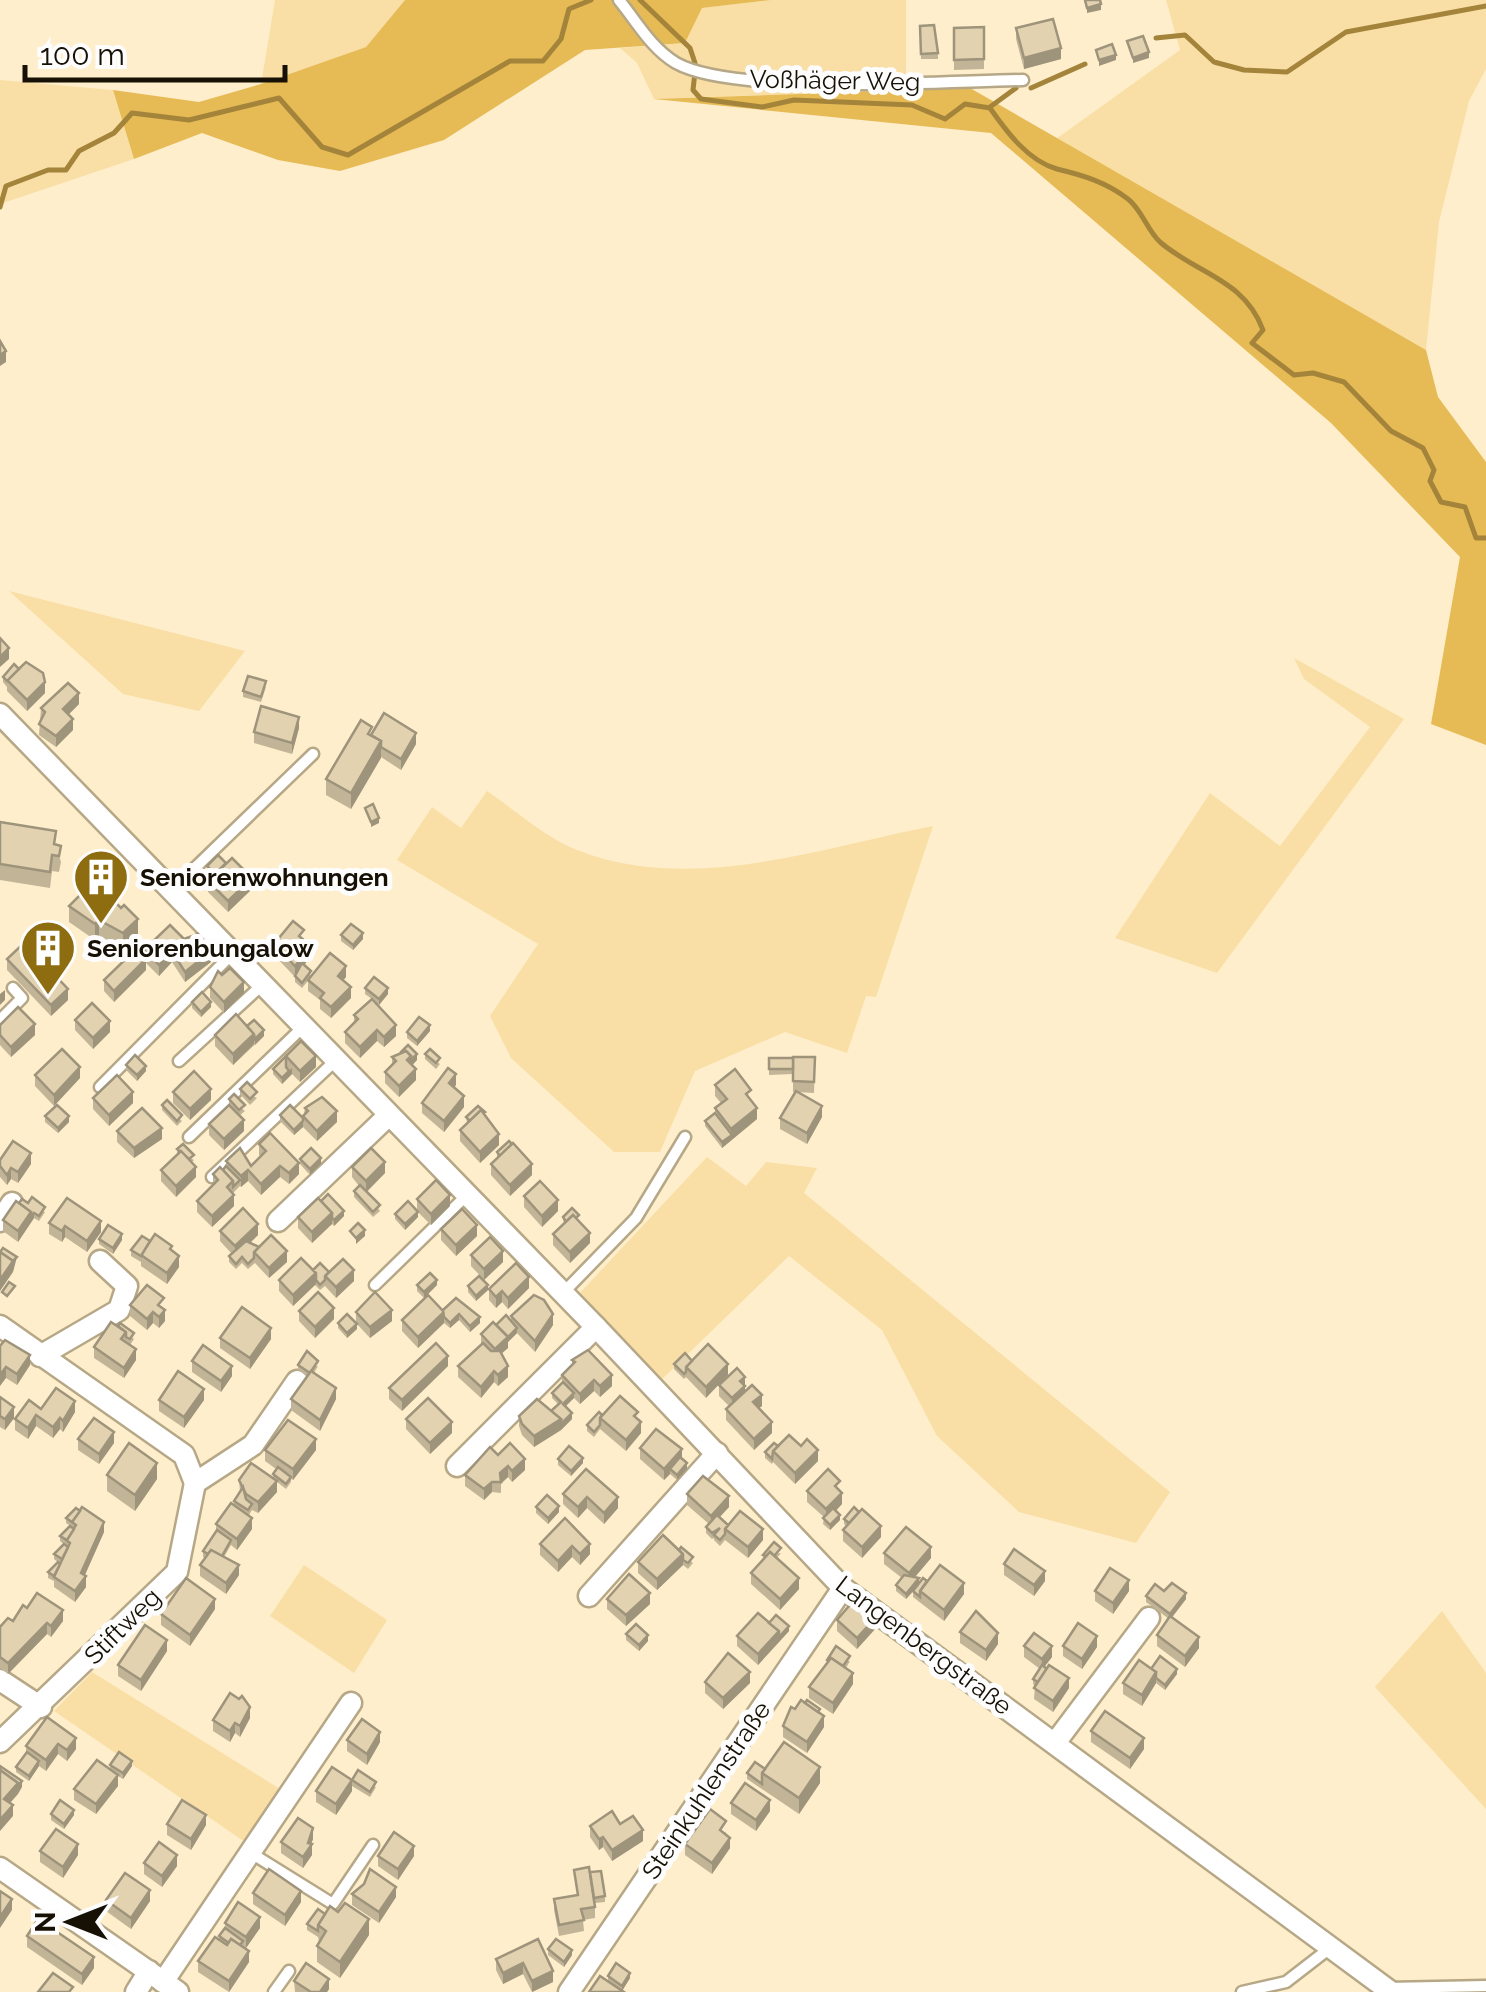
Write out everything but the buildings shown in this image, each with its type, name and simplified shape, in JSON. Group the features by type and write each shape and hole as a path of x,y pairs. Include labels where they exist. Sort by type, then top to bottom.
{"street":[{"name":"Langenbergstraße","path":"0,714 596,1326 843,1588 1388,1990"},
{"path":"278,1222 388,1116"},
{"path":"0,1221 12,1203"},
{"path":"40,1356 119,1310 126,1286 100,1261"},
{"path":"0,1326 184,1455 195,1483 253,1444 297,1381"},
{"path":"458,1466 596,1326"},
{"path":"589,1596 716,1453"},
{"name":"Stiftweg","path":"0,1742 41,1707 177,1572 195,1483"},
{"name":"Steinkuhlenstraße","path":"570,1992 843,1588"},
{"path":"1055,1743 1149,1618"},
{"path":"0,1680 41,1707"},
{"path":"136,1992 163,1982 350,1703"},
{"path":"0,1868 163,1982"}],"lane":[{"name":"Voßhäger Weg","path":"619,0 658,50 680,65 744,80 1023,80"},
{"path":"171,891 313,754"},
{"path":"100,1087 233,953"},
{"path":"179,1061 263,984"},
{"path":"0,1020 22,998 12,988"},
{"path":"189,1137 304,1027"},
{"path":"212,1177 335,1060"},
{"path":"562,1294 636,1218 685,1137"},
{"path":"375,1286 466,1196"},
{"path":"250,1852 333,1904 372,1844"},
{"path":"1242,1992 1286,1982 1330,1948"},
{"path":"274,1992 289,1971"},
{"path":"1388,1990 1486,1986"}],"shaded area":[{"path":"275,0 405,0 366,47 261,84"},
{"path":"405,0 771,0 702,8 685,43 585,50 444,140 340,171 278,160 202,133 134,159 113,90 199,102 261,84 366,47"},
{"path":"771,0 906,0 906,90 654,99 637,63 620,48 685,43 702,8"},
{"path":"1166,0 1486,0 1486,69 1469,101 1439,222 1426,350 1056,139 1180,50"},
{"path":"0,80 113,90 134,159 0,204"},
{"path":"970,88 1426,350 1438,397 1486,462 1486,745 1431,724 1460,557 1331,423 991,133 654,99"},
{"path":"9,591 245,651 199,711 123,694"},
{"path":"1294,658 1404,719 1217,973 1115,938 1210,793 1280,846 1370,727 1304,679"},
{"path":"487,791 565,845 620,863 665,868 755,863 933,826 876,997 866,996 847,1053 785,1032 695,1071 660,1152 614,1152 511,1058 490,1016 538,944 397,860 432,807 461,828"},
{"path":"707,1157 746,1186 766,1162 817,1168 804,1193 1170,1492 1136,1543 1019,1512 937,1436 882,1330 789,1256 660,1381 578,1295"},
{"path":"304,1565 387,1620 354,1673 270,1616"},
{"path":"1442,1611 1486,1673 1486,1809 1375,1687"},
{"path":"92,1672 280,1789 245,1842 54,1711"}],"waterway":[{"path":"0,207 6,186 48,170 66,170 79,151 114,133 132,113 189,120 279,98 322,147 348,155 510,61 543,61 561,39 569,9 591,0"},
{"path":"640,0 690,48 695,63"},
{"path":"1156,38 1185,35 1214,62 1244,70 1287,72 1346,32 1486,6"},
{"path":"1031,88 1085,64"},
{"path":"695,72 693,90 701,99 762,107 794,100 912,105 945,119 965,104 990,108 1027,152 1046,165 1120,193 1133,204 1160,242 1232,288 1255,313 1263,330 1252,343 1294,375 1313,373 1344,382 1391,431 1423,448 1434,470 1430,481 1441,502 1465,507 1476,538 1486,538"},
{"path":"990,107 1016,88"}],"place":[{"name":"Seniorenwohnungen","path":"101,926"},
{"name":"Seniorenbungalow","path":"48,997"}]}
